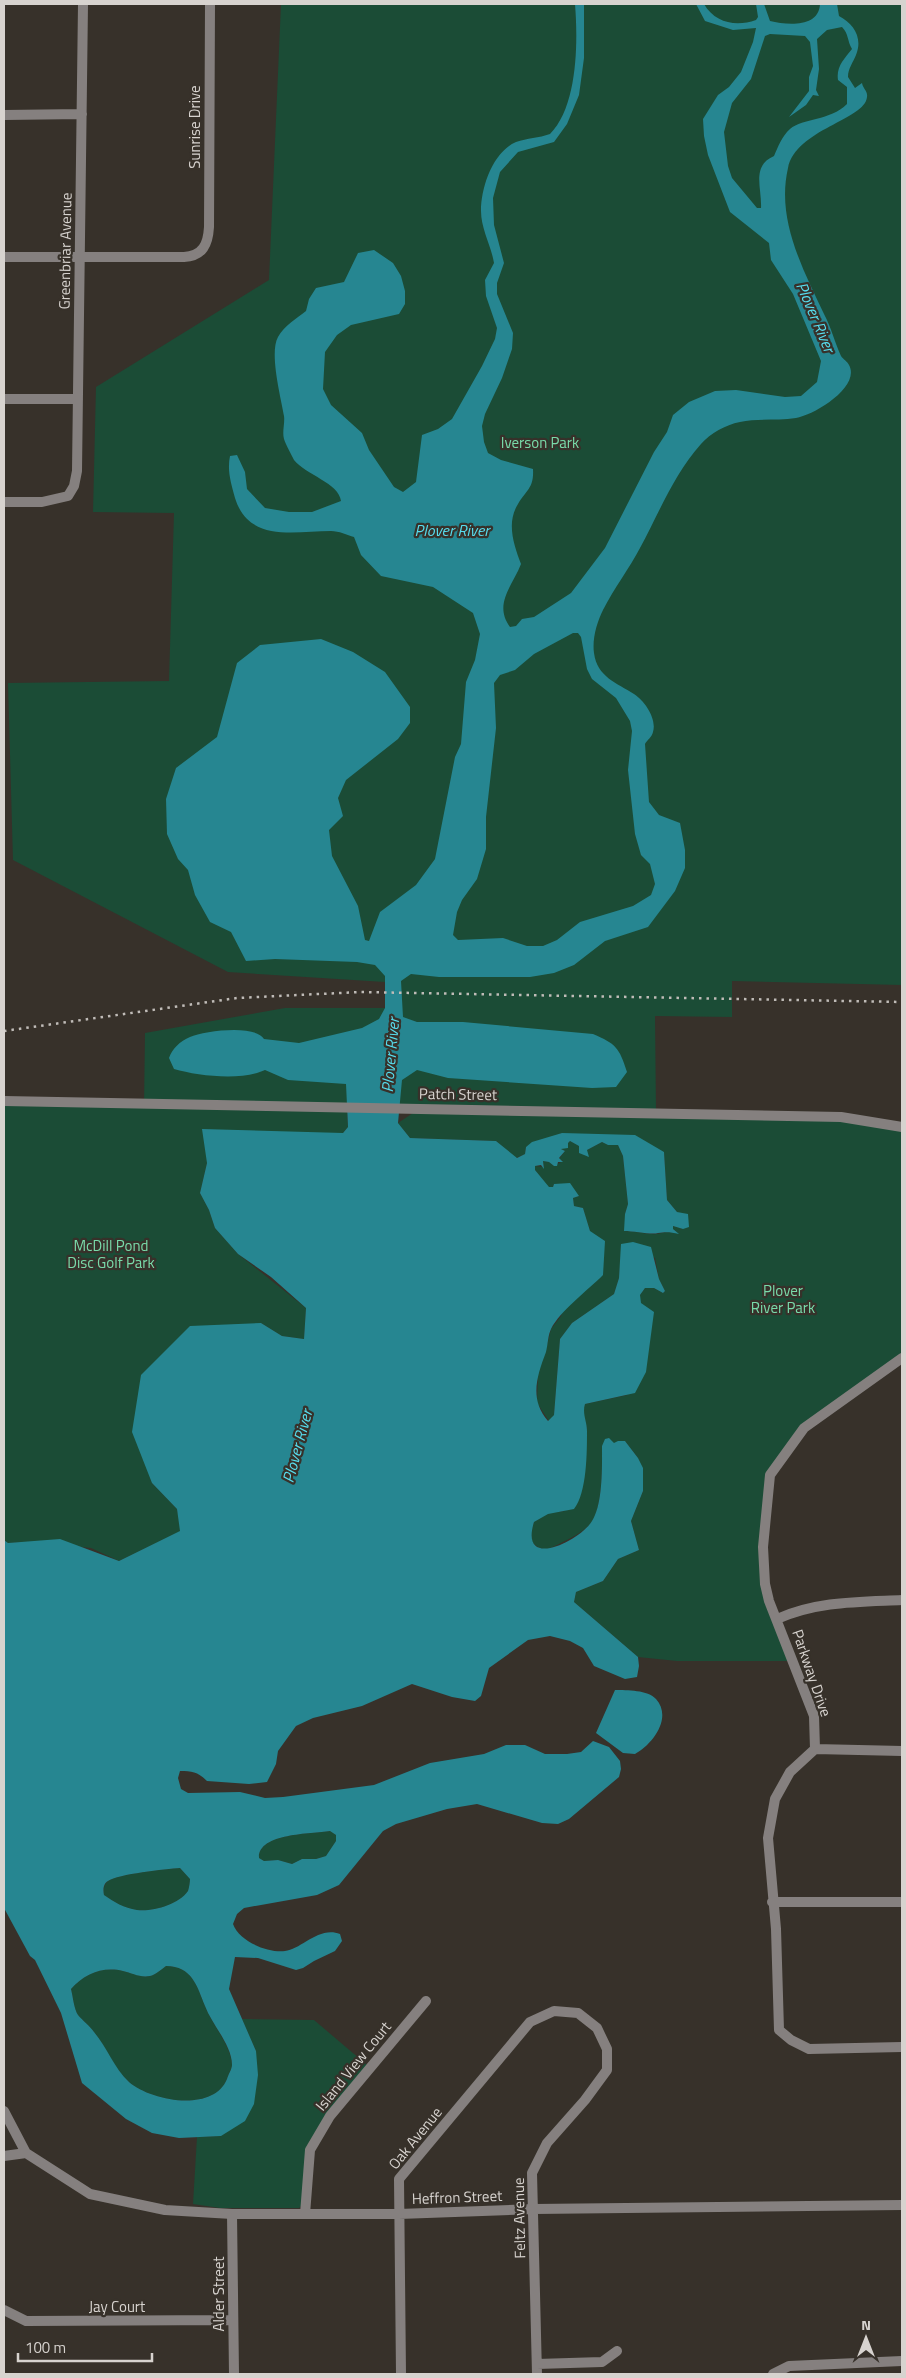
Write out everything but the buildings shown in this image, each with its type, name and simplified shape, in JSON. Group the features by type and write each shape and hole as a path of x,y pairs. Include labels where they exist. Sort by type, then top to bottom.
{"street":[{"name":"Greenbriar Avenue","path":"4,502 42,502 68,496 74,486 77,471 83,4"},
{"name":"Sunrise Drive","path":"79,256 184,257 195,255 203,249 207,241 209,227 210,4"},
{"path":"4,115 82,114"},
{"path":"4,257 79,256"},
{"path":"4,400 78,399"},
{"name":"Patch Street","path":"4,1101 841,1117 881,1122 902,1127"},
{"name":"Parkway Drive","path":"815,1749 814,1716 764,1584 764,1526 770,1475 804,1428 902,1358"},
{"path":"777,1619 796,1611 824,1604 902,1600"},
{"path":"902,1751 815,1749 790,1772 775,1799 768,1838 772,1902 776,1929 779,2030 791,2040 809,2049 902,2047"},
{"path":"772,1902 902,1902"},
{"name":"Island View Court","path":"305,2214 310,2150 330,2116 426,2001"},
{"name":"Oak Avenue","path":"401,2374 399,2179 530,2022 554,2011 578,2013 597,2028"},
{"name":"Feltz Avenue","path":"537,2369 532,2173 547,2143 584,2100 606,2070 607,2049 597,2028"},
{"path":"4,2112 26,2153 4,2156"},
{"name":"Heffron Street","path":"26,2153 90,2194 166,2210 232,2214 399,2214 534,2209 902,2205"},
{"name":"Alder Street","path":"232,2214 234,2374"},
{"name":"Jay Court","path":"4,2310 26,2321 232,2320"},
{"path":"537,2369 602,2362 617,2350"},
{"path":"773,2374 789,2366 902,2362"}],"green space":[{"name":"Iverson Park","path":"281,4 902,4 902,985 732,981 732,1017 655,1016 656,1112 841,1117 902,1127 902,1361 804,1428 770,1475 765,1584 793,1661 677,1661 638,1657 574,1602 576,1592 603,1581 618,1559 639,1550 631,1521 643,1491 638,1458 625,1441 602,1446 600,1497 591,1523 572,1538 548,1549 542,1549 532,1542 531,1532 534,1522 548,1513 565,1511 587,1429 583,1411 585,1404 627,1395 640,1295 645,1288 654,1288 663,1293 665,1291 659,1279 655,1258 622,1244 619,1278 614,1294 572,1323 560,1339 554,1415 549,1421 537,1403 538,1371 551,1329 561,1316 590,1231 583,1208 574,1206 573,1198 579,1196 560,1184 554,1184 553,1187 549,1188 535,1170 535,1166 544,1167 543,1161 549,1162 554,1166 563,1161 559,1159 565,1151 561,1149 570,1141 587,1150 602,1142 608,1145 618,1145 623,1156 628,1204 625,1214 625,1231 654,1234 677,1233 673,1226 683,1229 677,1212 667,1200 664,1152 562,1133 526,1147 525,1154 516,1158 496,1141 410,1138 398,1123 413,1113 347,1113 348,1127 343,1133 207,1163 200,1193 209,1210 215,1228 238,1254 306,1308 304,1339 282,1336 261,1323 152,1483 177,1509 181,1531 119,1561 91,1548 33,1542 8,1543 4,1540 4,1105 144,1108 145,1033 285,1008 385,1008 385,982 228,972 13,860 8,683 169,681 174,513 93,512 96,387 269,280"},
{"path":"330,1831 336,1835 336,1841 326,1856 316,1859 302,1859 292,1864 278,1860 264,1861 259,1858 261,1850 276,1839 299,1834"},
{"path":"180,1868 190,1879 188,1891 184,1896 171,1904 150,1910 137,1910 119,1904 104,1895 106,1884 113,1878 142,1872"},
{"path":"166,1966 182,1969 192,1978 231,2058 232,2067 220,2090 196,2100 166,2098 139,2089 129,2082 114,2064 99,2038 78,2015 71,1989 82,1979 94,1972 116,1970 140,1976 150,1976"},
{"path":"242,2019 314,2020 367,2065 310,2140 306,2155 302,2205 299,2208 220,2208 193,2204 197,2137 221,2136 256,2051"}],"water":[{"name":"Plover River","path":"575,4 584,4 584,58 579,95 567,124 554,142 518,152 500,172 493,198 494,225 504,263 497,283 497,294 513,333 512,349 502,378 485,414 482,426 484,442 488,453 501,460 533,469 531,484 514,511 512,519 512,534 521,564 504,602 505,619 510,627 516,626 522,619 534,617 571,593 605,548 654,452 667,432 673,415 689,402 715,391 736,390 785,397 801,396 817,382 821,361 793,294 771,260 769,243 730,212 708,155 704,136 703,119 718,95 729,87 741,72 753,42 756,28 733,30 705,21 696,4 704,4 714,15 727,22 741,23 756,20 758,17 756,4 764,4 770,21 793,24 808,21 814,17 818,12 820,4 837,4 839,16 853,27 858,37 858,49 848,77 855,88 862,83 867,95 863,105 855,112 816,134 803,144 794,155 788,168 785,187 789,225 794,244 841,356 849,365 851,373 848,382 834,399 804,416 734,423 709,436 691,456 675,481 636,556 607,602 596,631 594,653 599,668 603,674 615,683 638,697 652,716 653,732 645,744 649,802 659,815 680,823 685,850 685,868 675,891 648,927 605,941 574,965 554,973 530,977 439,977 411,974 401,981 403,1017 417,1022 463,1022 593,1034 616,1047 627,1072 616,1087 592,1088 448,1078 417,1070 402,1080 398,1123 410,1138 496,1141 517,1158 525,1154 526,1147 532,1142 562,1133 635,1135 664,1152 667,1200 677,1212 688,1214 689,1227 683,1229 673,1226 673,1229 679,1234 624,1231 625,1214 628,1204 623,1156 618,1145 608,1145 602,1142 587,1150 589,1157 579,1153 579,1146 570,1141 568,1148 561,1149 565,1151 559,1158 563,1162 558,1162 557,1166 554,1166 549,1162 543,1161 544,1169 541,1165 535,1166 535,1170 549,1187 553,1187 554,1184 570,1183 579,1196 573,1198 574,1206 583,1208 590,1231 605,1241 603,1275 567,1308 550,1331 536,1387 538,1404 548,1421 554,1415 560,1339 572,1323 614,1294 619,1278 621,1244 633,1242 651,1247 659,1279 665,1291 663,1293 654,1288 645,1288 640,1295 641,1303 654,1312 646,1372 635,1393 585,1404 584,1411 587,1431 586,1461 584,1483 578,1502 574,1509 548,1514 534,1522 532,1537 535,1545 543,1548 553,1547 564,1543 585,1529 596,1514 598,1505 601,1485 602,1446 605,1439 609,1438 614,1443 625,1441 643,1468 643,1491 631,1521 639,1550 618,1559 603,1581 576,1592 574,1602 638,1657 637,1677 625,1679 594,1666 583,1648 570,1641 550,1636 528,1640 489,1668 481,1696 475,1701 452,1697 412,1684 362,1706 313,1718 296,1726 278,1751 276,1764 267,1782 249,1784 207,1781 198,1774 184,1771 180,1771 178,1778 181,1789 188,1793 240,1792 265,1798 283,1797 374,1785 430,1763 484,1754 506,1745 525,1745 545,1754 567,1754 581,1752 593,1741 609,1747 620,1761 621,1769 619,1777 569,1819 558,1824 542,1823 477,1804 447,1809 396,1824 383,1831 339,1885 317,1895 244,1908 237,1914 233,1924 247,1941 262,1948 278,1951 291,1950 317,1936 332,1932 340,1934 342,1941 335,1951 296,1970 258,1958 235,1957 229,1989 256,2051 258,2075 254,2104 245,2121 221,2136 179,2138 152,2133 126,2119 82,2083 61,2013 35,1960 30,1956 4,1908 4,1540 8,1543 60,1539 119,1561 180,1531 177,1509 152,1483 132,1432 141,1375 190,1326 261,1323 282,1336 304,1339 306,1308 271,1277 238,1254 215,1228 209,1210 200,1193 207,1163 202,1129 343,1133 348,1127 346,1084 288,1080 265,1070 232,1076 195,1074 174,1069 169,1058 174,1048 190,1037 217,1031 240,1030 259,1034 264,1039 299,1043 362,1028 379,1019 385,1008 385,976 375,965 357,962 275,959 246,961 231,932 210,922 195,895 188,870 178,859 167,834 166,799 176,768 217,737 237,663 260,645 321,639 353,652 385,672 410,707 410,723 398,739 346,780 338,798 343,816 329,830 332,856 358,906 365,940 369,941 380,912 416,885 435,859 455,757 461,744 466,682 475,660 480,634 473,613 433,587 381,576 361,555 354,537 334,531 274,531 262,528 251,522 242,512 235,498 229,472 230,456 237,455 245,472 247,489 265,508 289,512 312,512 341,501 334,489 294,460 284,439 284,416 275,364 276,344 278,337 284,329 306,311 309,299 316,288 344,282 358,253 374,250 393,263 401,276 405,291 405,304 399,314 351,325 337,335 325,352 323,389 331,405 362,433 369,450 394,487 403,492 416,482 422,435 438,429 452,419 495,339 497,328 486,296 485,280 494,263 483,224 481,211 483,192 495,162 508,147 516,142 550,134 559,122 566,107 574,72 576,54","holes":["842,27 846,32 852,49 841,63 838,71 838,80 847,87 847,104 833,114 795,125 787,132 774,156 762,166 759,178 761,208 757,208 732,178 728,166 724,132 732,103 751,79 765,36 770,34 805,36 810,42 813,66 809,77 809,91 789,117 806,105 813,95 819,96 816,90 819,69 817,39 827,30","573,633 578,633 581,637 587,669 592,679 616,698 630,721 632,731 628,770 635,834 641,855 650,864 655,884 651,895 633,906 580,922 557,940 543,946 527,946 503,938 458,940 453,935 457,912 462,900 477,879 486,849 486,817 496,728 494,683 500,675 515,670 534,654","330,1831 336,1835 336,1841 326,1856 316,1859 302,1859 292,1864 278,1860 264,1861 259,1858 261,1850 267,1844 276,1839 299,1834","180,1868 190,1879 188,1891 184,1896 171,1904 157,1909 137,1910 119,1904 104,1895 105,1884 113,1878","166,1966 182,1969 188,1973 229,2050 232,2065 227,2079 220,2090 209,2096 196,2100 181,2100 166,2098 139,2089 124,2076 99,2038 78,2015 71,1989 88,1975 108,1970 123,1971 139,1976 154,1974"]},
{"path":"615,1690 637,1691 648,1694 656,1699 661,1706 661,1722 654,1738 635,1754 623,1753 596,1733"}],"railway":[{"path":"4,1031 237,998 360,992 902,1002"}],"park label":[{"name":"McDill Pond Disc Golf Park","path":"111,1254"},
{"name":"Plover River Park","path":"783,1298"}]}
